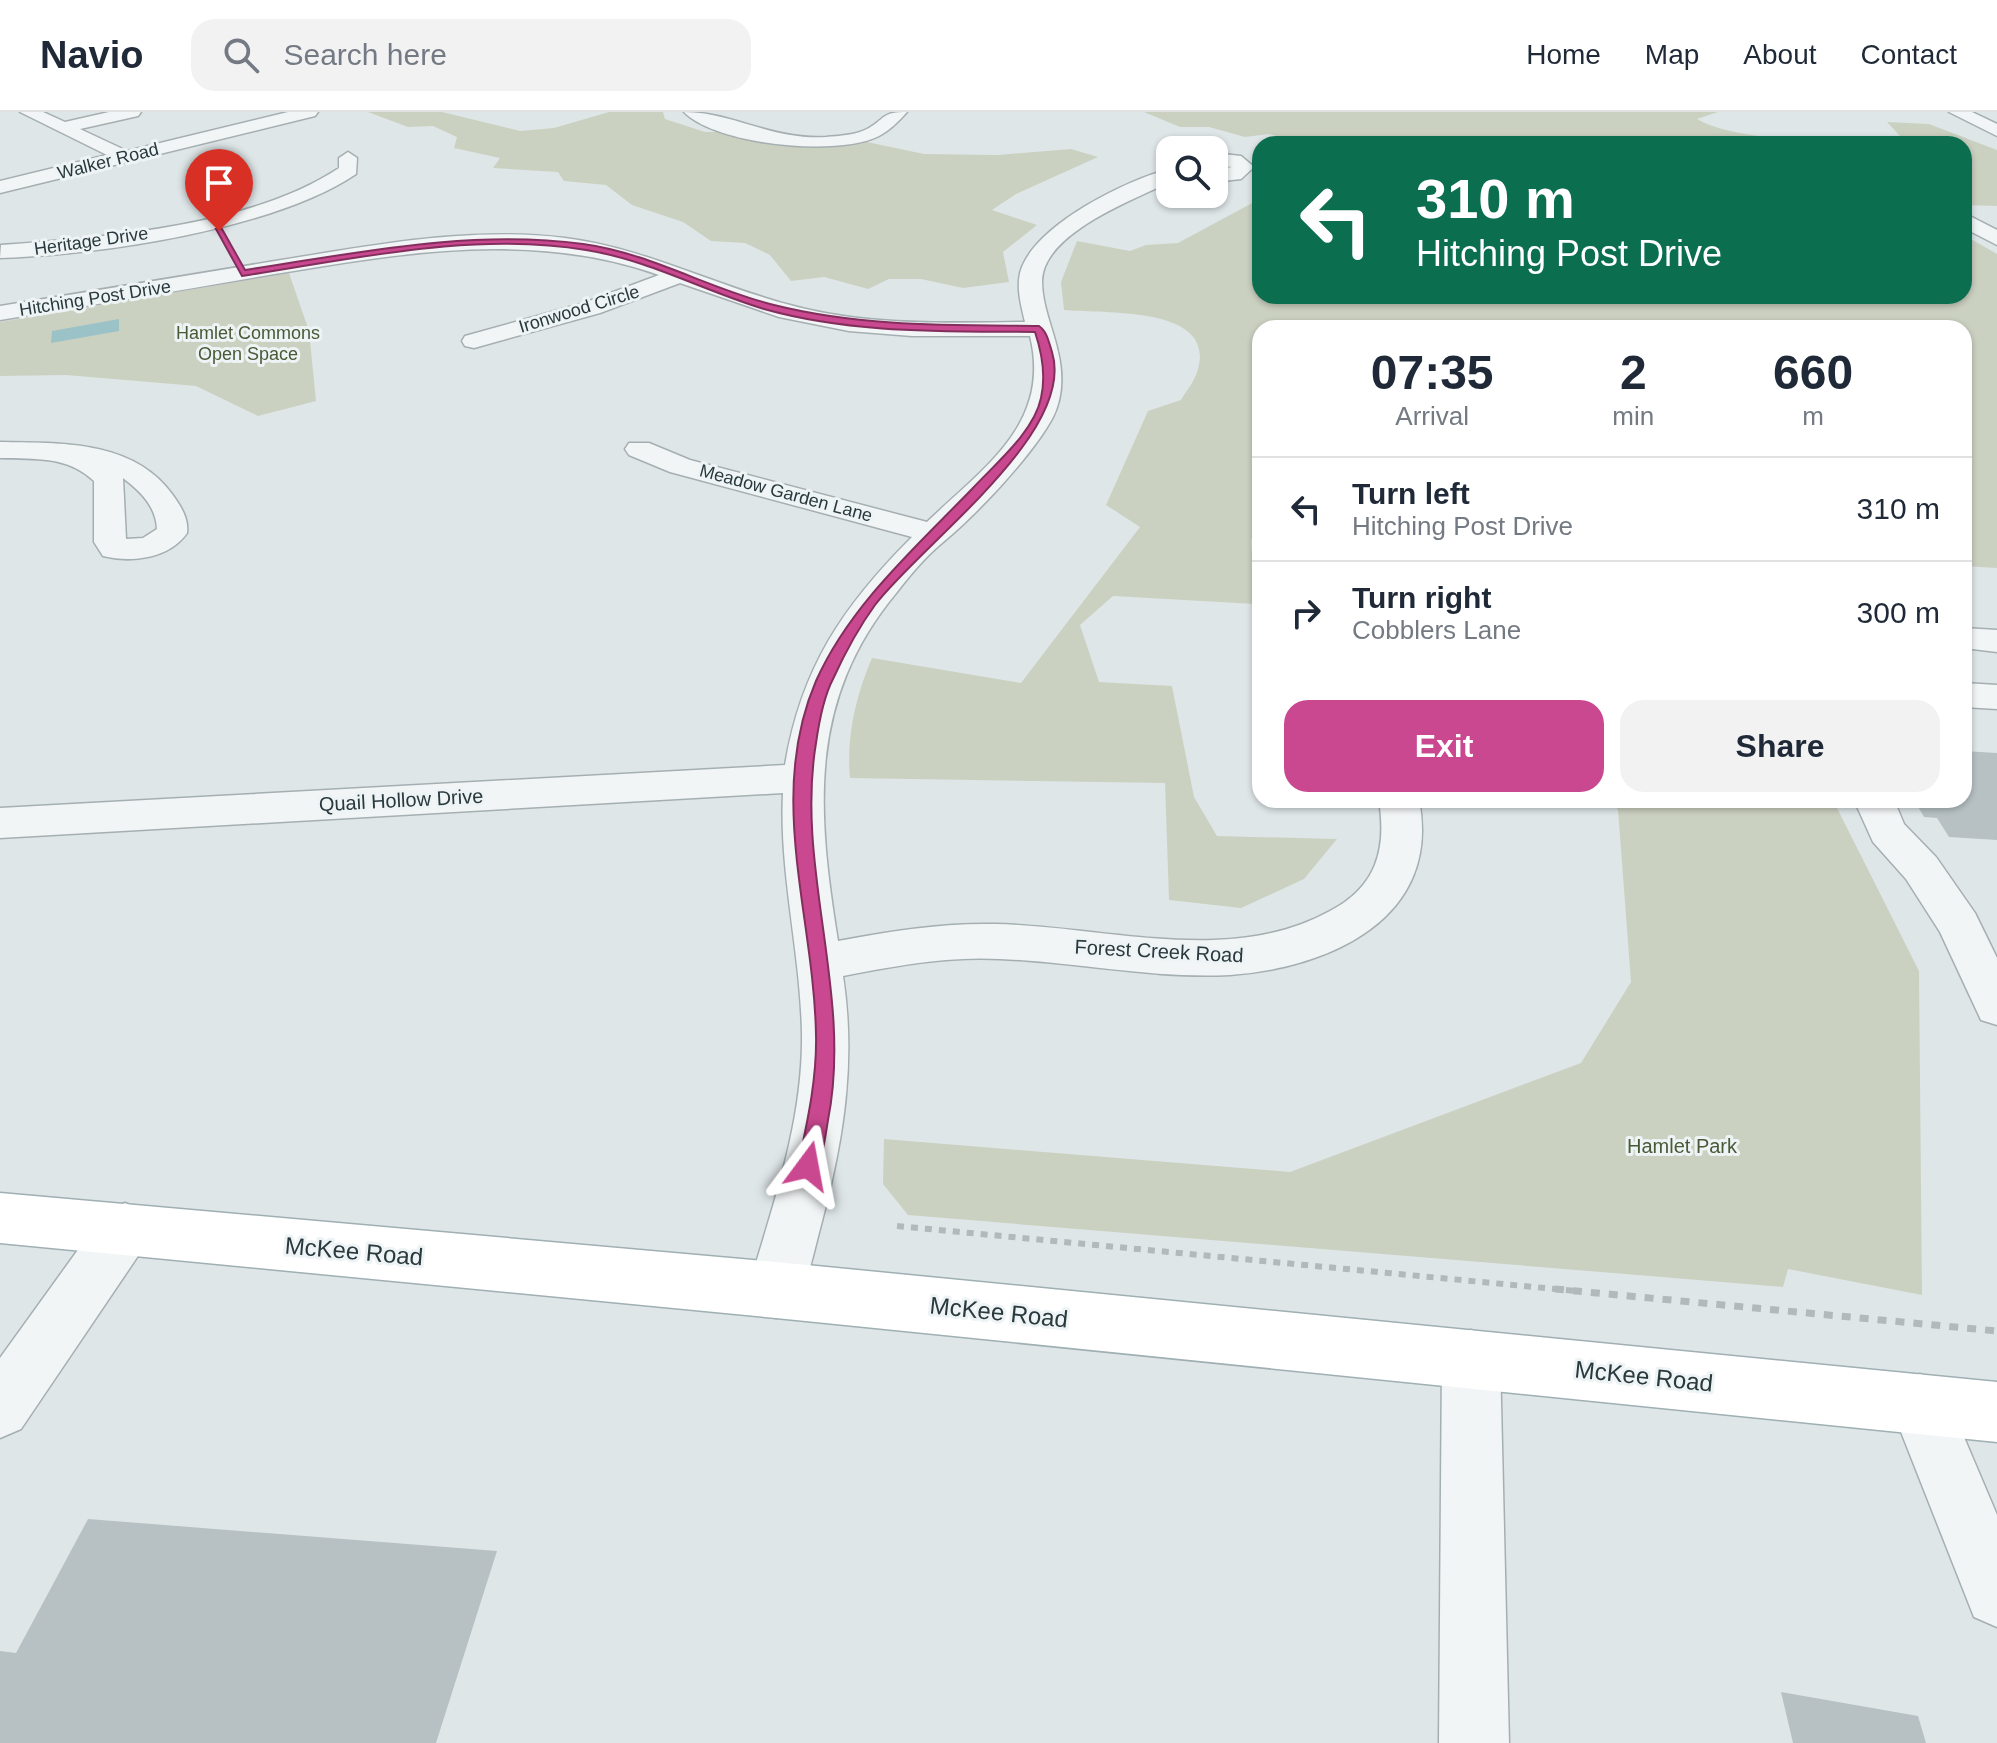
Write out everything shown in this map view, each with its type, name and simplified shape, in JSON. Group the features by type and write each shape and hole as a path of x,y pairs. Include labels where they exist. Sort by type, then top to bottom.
{"main road":[{"name":"McKee Road","path":"0,1218 776,1290 1997,1412"}],"street":[{"path":"29,112 126,157"},
{"path":"62,128 132,112"},
{"name":"Walker Road","path":"0,187 309,112"},
{"path":"693,112 758,133 809,143 880,130 898,112"},
{"path":"1958,112 1997,131"},
{"name":"Heritage Drive","path":"1,252 54,247 214,222 276,204 333,182 349,170 348,158"},
{"path":"1228,160 1245,167 1228,175"},
{"path":"776,1290 815,1141 825,1086 826,1033 800,824 802,778 820,695 842,645 870,603 1005,461 1038,418 1047,398 1049,357 1033,308 1032,269 1040,254 1061,232 1156,183"},
{"path":"1972,215 1997,213"},
{"path":"214,222 233,257"},
{"path":"1972,222 1997,239"},
{"name":"Hitching Post Drive","path":"0,313 233,257 389,250 497,231 585,247 682,274 778,310 852,324 932,329 1039,329"},
{"name":"Ironwood Circle","path":"474,341 592,308 682,274"},
{"name":"Meadow Garden Lane","path":"639,449 680,466 935,534"},
{"path":"0,450 63,453"},
{"path":"1972,639 1997,641"},
{"path":"1972,695 1997,697"},
{"name":"Quail Hollow Drive","path":"0,823 802,778"},
{"name":"Forest Creek Road","path":"819,963 944,941 1000,941 1215,957 1262,955 1301,947 1339,930 1371,908 1391,885 1404,855 1401,808"},
{"path":"1877,808 1887,832 1921,868 1959,925 1997,1006"},
{"path":"0,1408 125,1229"},
{"path":"1471,1359 1474,1743"},
{"path":"1920,1404 1997,1594"}],"path":[{"path":"897,1226 1997,1331"}],"green space":[{"path":"368,112 442,112 520,131 554,128 609,112 663,112 665,119 705,132 726,132 771,145 798,147 862,141 924,154 997,155 1071,149 1098,157 1016,194 992,210 1037,225 1003,252 1009,282 963,288 921,279 889,279 868,289 824,277 791,281 770,255 745,243 711,241 683,222 632,205 606,185 564,181 558,172 493,168 500,158 454,148 457,137 433,126 408,127"},
{"path":"1144,112 1718,112 1697,119 1715,127 1759,136 1269,134 1245,137 1209,127 1180,127"},
{"path":"1887,122 1929,124 1960,136 1900,136"},
{"path":"1972,140 1997,150 1997,206 1972,205"},
{"path":"1252,203 1252,304 1972,304 1972,240 1997,254 1997,568 1972,566 1972,320 1252,320 1252,604 1113,596 1080,625 1099,682 1172,686 1194,797 1217,836 1337,839 1304,879 1241,908 1169,900 1165,783 850,778 854,716 872,658 1021,683 1140,527 1106,505 1148,411 1181,400 1196,376 1199,350 1191,334 1152,317 1064,310 1061,282 1077,241 1130,251 1146,245 1178,243"},
{"name":"Hamlet Commons Open Space","path":"289,273 309,331 316,401 258,416 196,386 66,375 0,376 0,322"},
{"name":"Hamlet Park","path":"1837,808 1919,971 1922,1295 1788,1269 1783,1287 908,1215 883,1184 884,1139 1290,1172 1581,1063 1631,982 1618,810"}],"water":[{"path":"119,319 119,331 51,343 52,331"}],"building":[{"path":"1972,751 1997,753 1997,840 1949,837 1937,818 1924,817 1919,808 1972,808"},
{"path":"88,1519 497,1551 436,1743 0,1743 0,1651 16,1653"},
{"path":"1781,1692 1918,1716 1926,1743 1793,1743"}],"route":[{"path":"219,231 242,273 428,245 525,242 585,247 638,259 766,306 819,319 890,328 1039,329 1049,357 1047,398 1038,418 1005,461 870,603 842,645 824,681 811,724 802,778 800,824 826,1033 825,1086 808,1166"}]}
